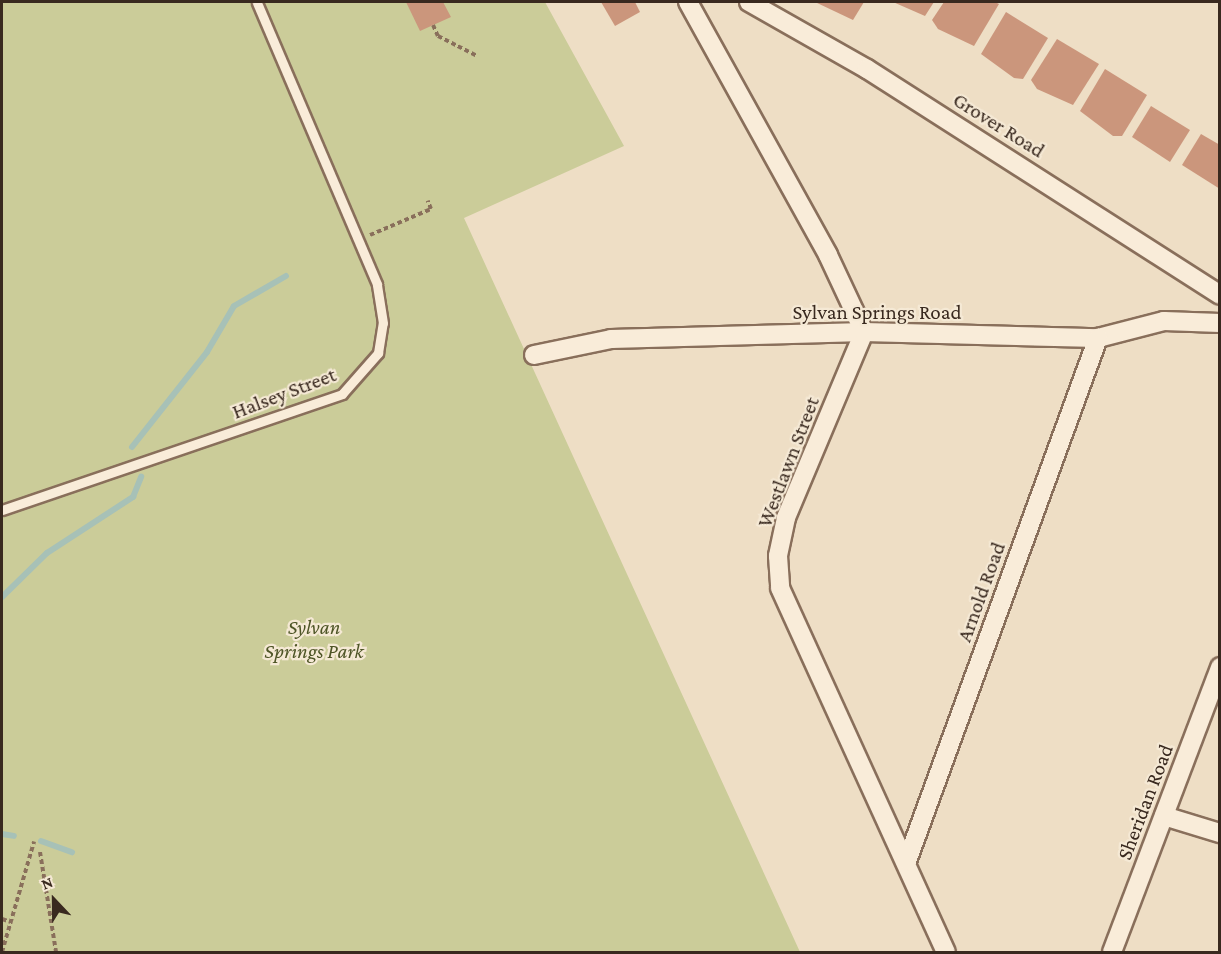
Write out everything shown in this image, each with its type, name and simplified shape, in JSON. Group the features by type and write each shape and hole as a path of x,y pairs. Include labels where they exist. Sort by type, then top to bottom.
{"street":[{"path":"688,2 828,255 864,332"},
{"name":"Grover Road","path":"749,2 867,69 1220,295"},
{"name":"Sylvan Springs Road","path":"534,354 611,339 864,332 1098,338 1164,321 1220,323"},
{"name":"Westlawn Street","path":"864,332 786,518 778,556 780,588 907,861 946,952"},
{"name":"Arnold Road","path":"907,861 1098,338"},
{"name":"Sheridan Road","path":"1112,952 1220,667"},
{"path":"1164,816 1220,833"}],"lane":[{"name":"Halsey Street","path":"2,510 319,403 356,383 378,353 383,323 361,239 257,2"}],"path":[{"path":"433,25 438,36 477,56"},
{"path":"361,239 431,209 428,201"},
{"path":"2,952 34,842"},
{"path":"40,852 56,952"},
{"path":"2,919 11,922"}],"green space":[{"name":"Sylvan Springs Park","path":"2,2 545,2 624,146 464,218 800,952 2,952"}],"building":[{"path":"406,2 443,2 451,17 420,31"},
{"path":"601,2 635,2 640,12 615,26"},
{"path":"815,2 864,2 853,20"},
{"path":"893,2 934,2 925,16"},
{"path":"944,2 995,2 999,4 974,46 938,29 932,20"},
{"path":"1006,12 1048,38 1023,79 1014,78 981,54"},
{"path":"1057,39 1099,64 1073,105 1037,89 1031,80"},
{"path":"1105,69 1147,95 1122,136 1113,136 1080,111"},
{"path":"1151,106 1190,130 1170,162 1132,137"},
{"path":"1201,134 1220,145 1220,189 1182,165"}],"waterway":[{"path":"132,447 207,352 234,306 286,276"},
{"path":"2,597 47,553 133,497 141,477"},
{"path":"2,834 14,836"},
{"path":"41,841 72,852"}]}
